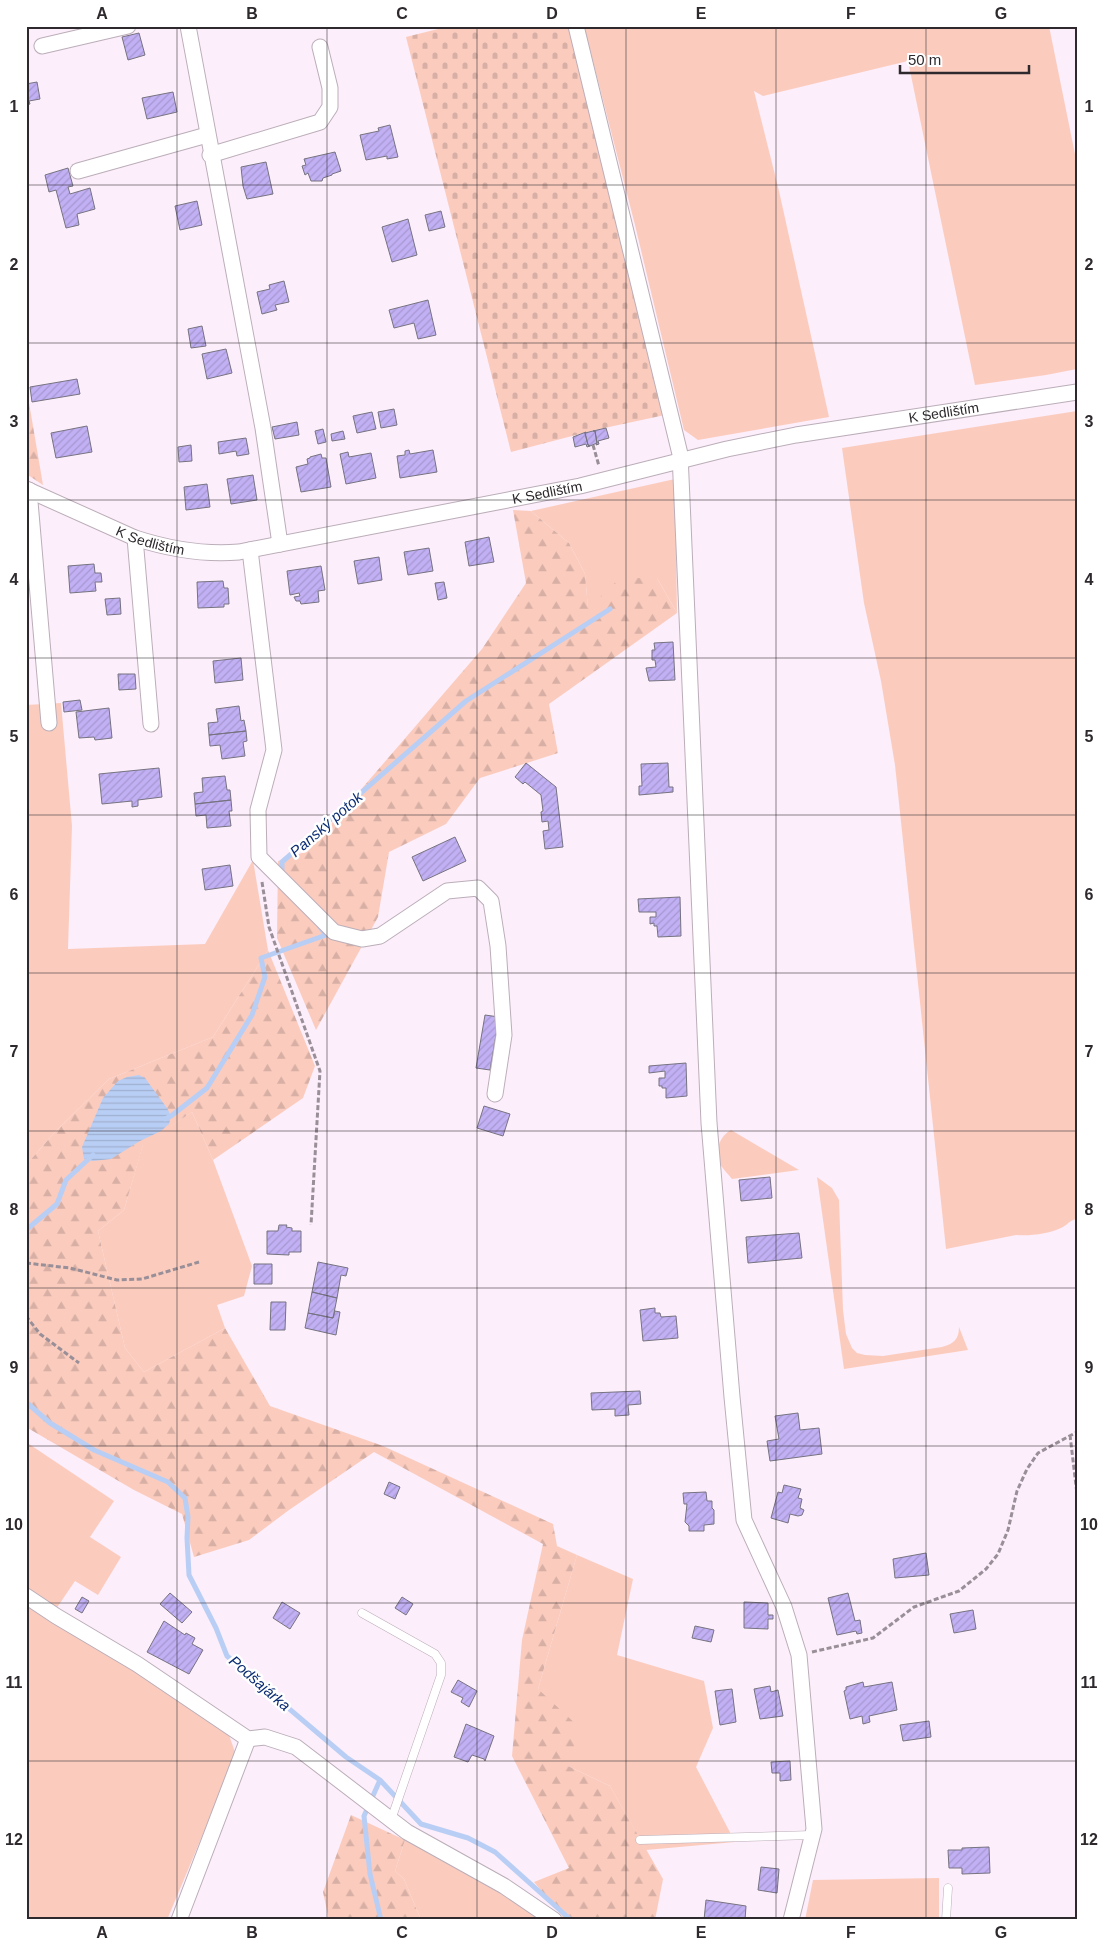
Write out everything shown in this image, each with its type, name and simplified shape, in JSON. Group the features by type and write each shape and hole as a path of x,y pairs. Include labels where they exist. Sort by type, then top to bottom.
{"street":[{"path":"42,46 128,26"},
{"path":"188,26 210,155 263,428 280,544"},
{"path":"576,26 681,460 709,1123 739,1473 744,1520 784,1607 799,1655 814,1830 791,1920"},
{"path":"210,155 320,122 330,107 330,88 320,47"},
{"path":"78,170 207,135"},
{"name":"K Sedlištím","path":"28,489 135,538 174,549 226,553 250,550 603,481 681,460 796,435 1077,392"},
{"path":"28,489 49,723"},
{"path":"135,538 151,724"},
{"path":"250,550 274,750 258,810 258,857 334,932 362,939 380,936 447,891 478,888 491,901 498,946 504,1036 495,1094"},
{"path":"26,1596 137,1664 248,1739 265,1737 296,1747 407,1832 504,1886 554,1920"},
{"path":"179,1920 248,1739"}],"lane":[{"path":"362,1614 435,1654 440,1663 442,1675 391,1820"},
{"path":"640,1840 812,1836"},
{"path":"946,1920 948,1888"}],"path":[{"path":"593,445 603,481"},
{"path":"258,857 269,927 320,1071 311,1225"},
{"path":"26,1263 70,1268 118,1280 142,1279 199,1262"},
{"path":"26,1316 40,1334 79,1363"},
{"path":"799,1655 873,1638 914,1607 959,1591 986,1569 998,1554 1008,1530 1017,1491 1027,1469 1038,1453 1077,1432"},
{"path":"1070,1436 1077,1494"}],"green space":[{"path":"450,26 569,26 665,415 595,430 511,452 406,37"},
{"path":"584,26 1049,26 1077,164 1077,369 975,385 908,61 763,96 754,91 779,191 829,417 698,440 684,430 635,225"},
{"path":"26,385 43,485 28,475 26,464"},
{"path":"1077,411 1077,1219 1063,1227 1046,1233 1016,1235 946,1249 895,765 881,681 864,603 842,448"},
{"path":"675,479 677,613 657,578 588,609 585,574 569,543 531,511"},
{"path":"513,510 531,511 569,543 585,574 588,608 620,578 657,578 677,613 549,704 558,753 480,778 446,824 389,852 378,917 316,1030 277,938 278,861 308,851 482,649 526,583"},
{"path":"61,703 72,826 68,949 205,944 253,860 268,950 213,1037 109,1079 55,1132 26,1165 26,705"},
{"path":"268,950 315,1066 303,1098 213,1160 192,1112 143,1145 124,1210 98,1231 125,1348 144,1372 225,1328 270,1406 383,1446 553,1524 557,1546 577,1555 538,1689 580,1728 568,1766 610,1786 663,1879 655,1920 565,1920 534,1882 569,1868 512,1756 522,1640 543,1544 374,1452 289,1510 249,1540 194,1557 182,1514 134,1490 26,1427 26,1165 55,1132 109,1079 213,1037"},
{"path":"192,1112 213,1160 252,1266 244,1296 217,1305 225,1328 144,1372 125,1348 98,1231 124,1210 143,1144"},
{"path":"731,1130 799,1170 732,1179 723,1169 717,1153 721,1139"},
{"path":"817,1177 832,1188 839,1200 843,1310 846,1334 852,1348 857,1353 883,1356 942,1347 955,1341 959,1327 968,1350 844,1369"},
{"path":"26,1442 114,1501 90,1537 121,1557 98,1595 75,1581 56,1609 26,1589"},
{"path":"577,1555 633,1579 617,1655 704,1681 713,1728 696,1767 735,1842 646,1850 610,1786 568,1766 538,1689"},
{"path":"26,1600 216,1720 229,1735 236,1755 167,1920 26,1920"},
{"path":"351,1815 405,1840 395,1871 404,1879 421,1920 329,1920 323,1892"},
{"path":"405,1840 506,1894 546,1920 421,1920 404,1879 395,1871"},
{"path":"939,1878 939,1920 805,1920 813,1880"}],"water":[{"path":"139,1075 145,1078 167,1108 171,1116 169,1124 161,1131 140,1141 111,1159 93,1161 84,1159 82,1147 103,1098 118,1081"}],"building":[{"path":"139,33 145,55 128,60 122,37"},
{"path":"37,82 40,99 29,101 30,104 26,105 26,84"},
{"path":"173,92 177,112 147,119 142,98"},
{"path":"390,125 398,157 387,159 387,156 366,160 360,135 379,131 378,128"},
{"path":"335,152 341,171 323,178 322,181 311,181 308,173 305,175 302,166 306,165 304,159"},
{"path":"266,162 273,194 247,199 243,186 241,167"},
{"path":"68,168 73,186 68,187 70,194 90,188 95,209 77,214 79,225 66,228 56,190 49,192 45,175"},
{"path":"197,201 202,225 180,230 175,206"},
{"path":"441,211 445,227 429,231 425,215"},
{"path":"408,219 417,255 392,262 382,227"},
{"path":"284,281 289,302 275,305 277,310 262,314 257,292 270,289 269,285"},
{"path":"428,300 436,335 418,339 414,323 394,328 389,310"},
{"path":"202,326 206,346 191,348 188,329"},
{"path":"226,349 232,373 207,379 202,354"},
{"path":"77,379 80,394 32,402 30,387"},
{"path":"394,409 397,425 381,428 378,412"},
{"path":"372,412 376,429 357,433 353,416"},
{"path":"297,422 299,435 275,439 272,427"},
{"path":"87,426 92,452 56,458 51,433"},
{"path":"606,428 609,438 598,441 599,444 596,445 595,431 593,431"},
{"path":"323,429 326,442 318,444 315,431"},
{"path":"343,431 345,439 332,441 331,434"},
{"path":"595,431 597,443 590,446 588,445 585,433"},
{"path":"586,432 588,445 590,446 587,447 586,444 575,447 573,437"},
{"path":"246,438 249,454 237,456 236,451 219,454 218,442"},
{"path":"191,445 192,461 179,462 178,447"},
{"path":"409,450 410,454 433,450 437,472 400,478 397,456 405,455 405,451"},
{"path":"348,452 349,457 371,453 376,478 346,484 340,454"},
{"path":"321,454 322,458 326,458 331,487 301,492 296,467 308,464 307,459"},
{"path":"253,475 257,500 231,504 227,479"},
{"path":"207,484 210,507 186,510 184,487"},
{"path":"489,537 494,562 469,566 465,542"},
{"path":"429,548 433,571 408,575 404,552"},
{"path":"379,557 382,580 358,584 354,561"},
{"path":"94,564 95,573 101,573 102,582 95,582 96,591 70,593 68,566"},
{"path":"321,566 325,590 318,591 319,602 301,604 300,601 296,601 294,597 300,596 299,593 290,595 287,571"},
{"path":"223,581 224,588 228,588 229,604 224,604 224,607 198,608 197,582"},
{"path":"444,582 447,598 438,600 435,583"},
{"path":"120,598 121,614 107,615 105,599"},
{"path":"673,642 675,680 649,681 646,668 656,667 655,660 652,660 652,650 655,650 654,643"},
{"path":"241,658 243,680 215,683 213,661"},
{"path":"118,674 135,674 136,689 119,690"},
{"path":"80,700 82,710 64,712 63,702"},
{"path":"239,706 241,721 244,720 246,731 209,735 208,723 218,722 216,709"},
{"path":"109,708 112,738 95,740 94,737 79,738 76,712"},
{"path":"246,731 247,741 243,742 245,756 222,759 220,745 210,746 209,735"},
{"path":"526,763 556,787 563,847 545,849 543,831 549,830 548,821 542,822 541,795 525,782 523,784 515,777"},
{"path":"668,763 669,787 673,787 673,792 639,795 639,786 642,786 641,764"},
{"path":"159,768 162,797 138,800 138,806 132,807 132,801 102,804 99,774"},
{"path":"225,776 231,800 195,804 194,793 203,792 202,778"},
{"path":"231,800 232,811 229,811 231,826 207,828 206,815 196,816 195,804"},
{"path":"455,837 466,861 423,881 412,857"},
{"path":"230,865 233,886 205,890 202,869"},
{"path":"680,897 681,936 658,937 657,926 654,926 654,923 650,924 650,917 656,917 656,912 639,912 638,899"},
{"path":"485,1015 499,1017 490,1070 476,1068"},
{"path":"686,1063 687,1096 666,1098 666,1088 659,1086 659,1078 665,1078 665,1071 649,1073 649,1066"},
{"path":"484,1106 510,1114 503,1136 477,1128"},
{"path":"770,1177 772,1198 741,1201 739,1180"},
{"path":"279,1225 287,1225 286,1227 292,1228 292,1231 301,1231 301,1252 289,1252 289,1255 267,1254 267,1231 278,1231"},
{"path":"799,1233 802,1258 748,1263 746,1237"},
{"path":"318,1262 348,1268 346,1276 341,1275 337,1298 312,1292"},
{"path":"254,1264 272,1264 272,1284 254,1284"},
{"path":"312,1292 337,1298 333,1318 308,1313"},
{"path":"271,1302 286,1302 285,1330 270,1330"},
{"path":"655,1308 655,1313 660,1313 661,1317 676,1316 678,1338 643,1341 640,1310"},
{"path":"335,1311 340,1312 336,1335 305,1328 308,1313 333,1318"},
{"path":"640,1391 641,1404 628,1405 629,1415 615,1416 615,1409 592,1410 591,1393"},
{"path":"798,1413 800,1430 819,1428 822,1454 770,1461 767,1441 779,1439 775,1416"},
{"path":"389,1482 400,1487 395,1499 384,1494"},
{"path":"784,1485 801,1489 798,1498 802,1499 800,1508 804,1510 802,1515 790,1514 788,1523 771,1518 778,1492 782,1493"},
{"path":"706,1492 707,1501 712,1501 714,1524 704,1525 704,1531 689,1531 689,1526 685,1522 687,1504 684,1504 683,1493"},
{"path":"926,1553 929,1575 895,1578 893,1559"},
{"path":"170,1593 192,1612 182,1623 160,1604"},
{"path":"848,1593 855,1621 860,1620 862,1633 857,1634 856,1631 837,1635 828,1598"},
{"path":"82,1597 89,1601 82,1613 75,1609"},
{"path":"402,1597 413,1604 406,1615 395,1608"},
{"path":"282,1602 300,1613 290,1629 273,1618"},
{"path":"744,1602 768,1603 768,1615 773,1615 773,1619 768,1619 768,1629 744,1628"},
{"path":"973,1610 976,1629 954,1633 950,1614"},
{"path":"164,1621 185,1635 186,1633 195,1638 192,1644 203,1650 189,1674 147,1652"},
{"path":"695,1626 714,1630 711,1642 692,1638"},
{"path":"458,1680 477,1691 469,1707 461,1702 463,1698 451,1692"},
{"path":"863,1682 864,1687 892,1682 897,1710 869,1716 870,1722 863,1724 862,1716 850,1719 844,1691 846,1687"},
{"path":"770,1686 771,1692 778,1690 783,1716 760,1719 754,1689"},
{"path":"732,1689 736,1722 720,1725 715,1691"},
{"path":"929,1721 931,1737 903,1741 900,1725"},
{"path":"466,1724 494,1736 485,1761 472,1755 468,1762 454,1757"},
{"path":"790,1761 791,1780 780,1781 780,1773 772,1773 771,1762"},
{"path":"989,1847 990,1873 962,1874 962,1868 949,1868 948,1850"},
{"path":"761,1867 779,1869 777,1893 758,1890"},
{"path":"706,1900 746,1906 745,1920 704,1920"}],"waterway":[{"name":"Panský potok","path":"282,874 282,862 466,701 610,609"},
{"name":"Panský potok","path":"165,1119 207,1088 252,1015 265,977 261,958 326,935 320,927"},
{"name":"Panský potok","path":"26,1230 57,1204 66,1180 93,1155"},
{"name":"Podšajárka","path":"26,1402 50,1423 94,1450 168,1482 185,1498 188,1517 189,1575 216,1628 227,1656 346,1757 380,1780 421,1824 468,1838 495,1852 571,1920"},
{"name":"Panský potok","path":"380,1780 364,1816 370,1874 381,1920"}]}
